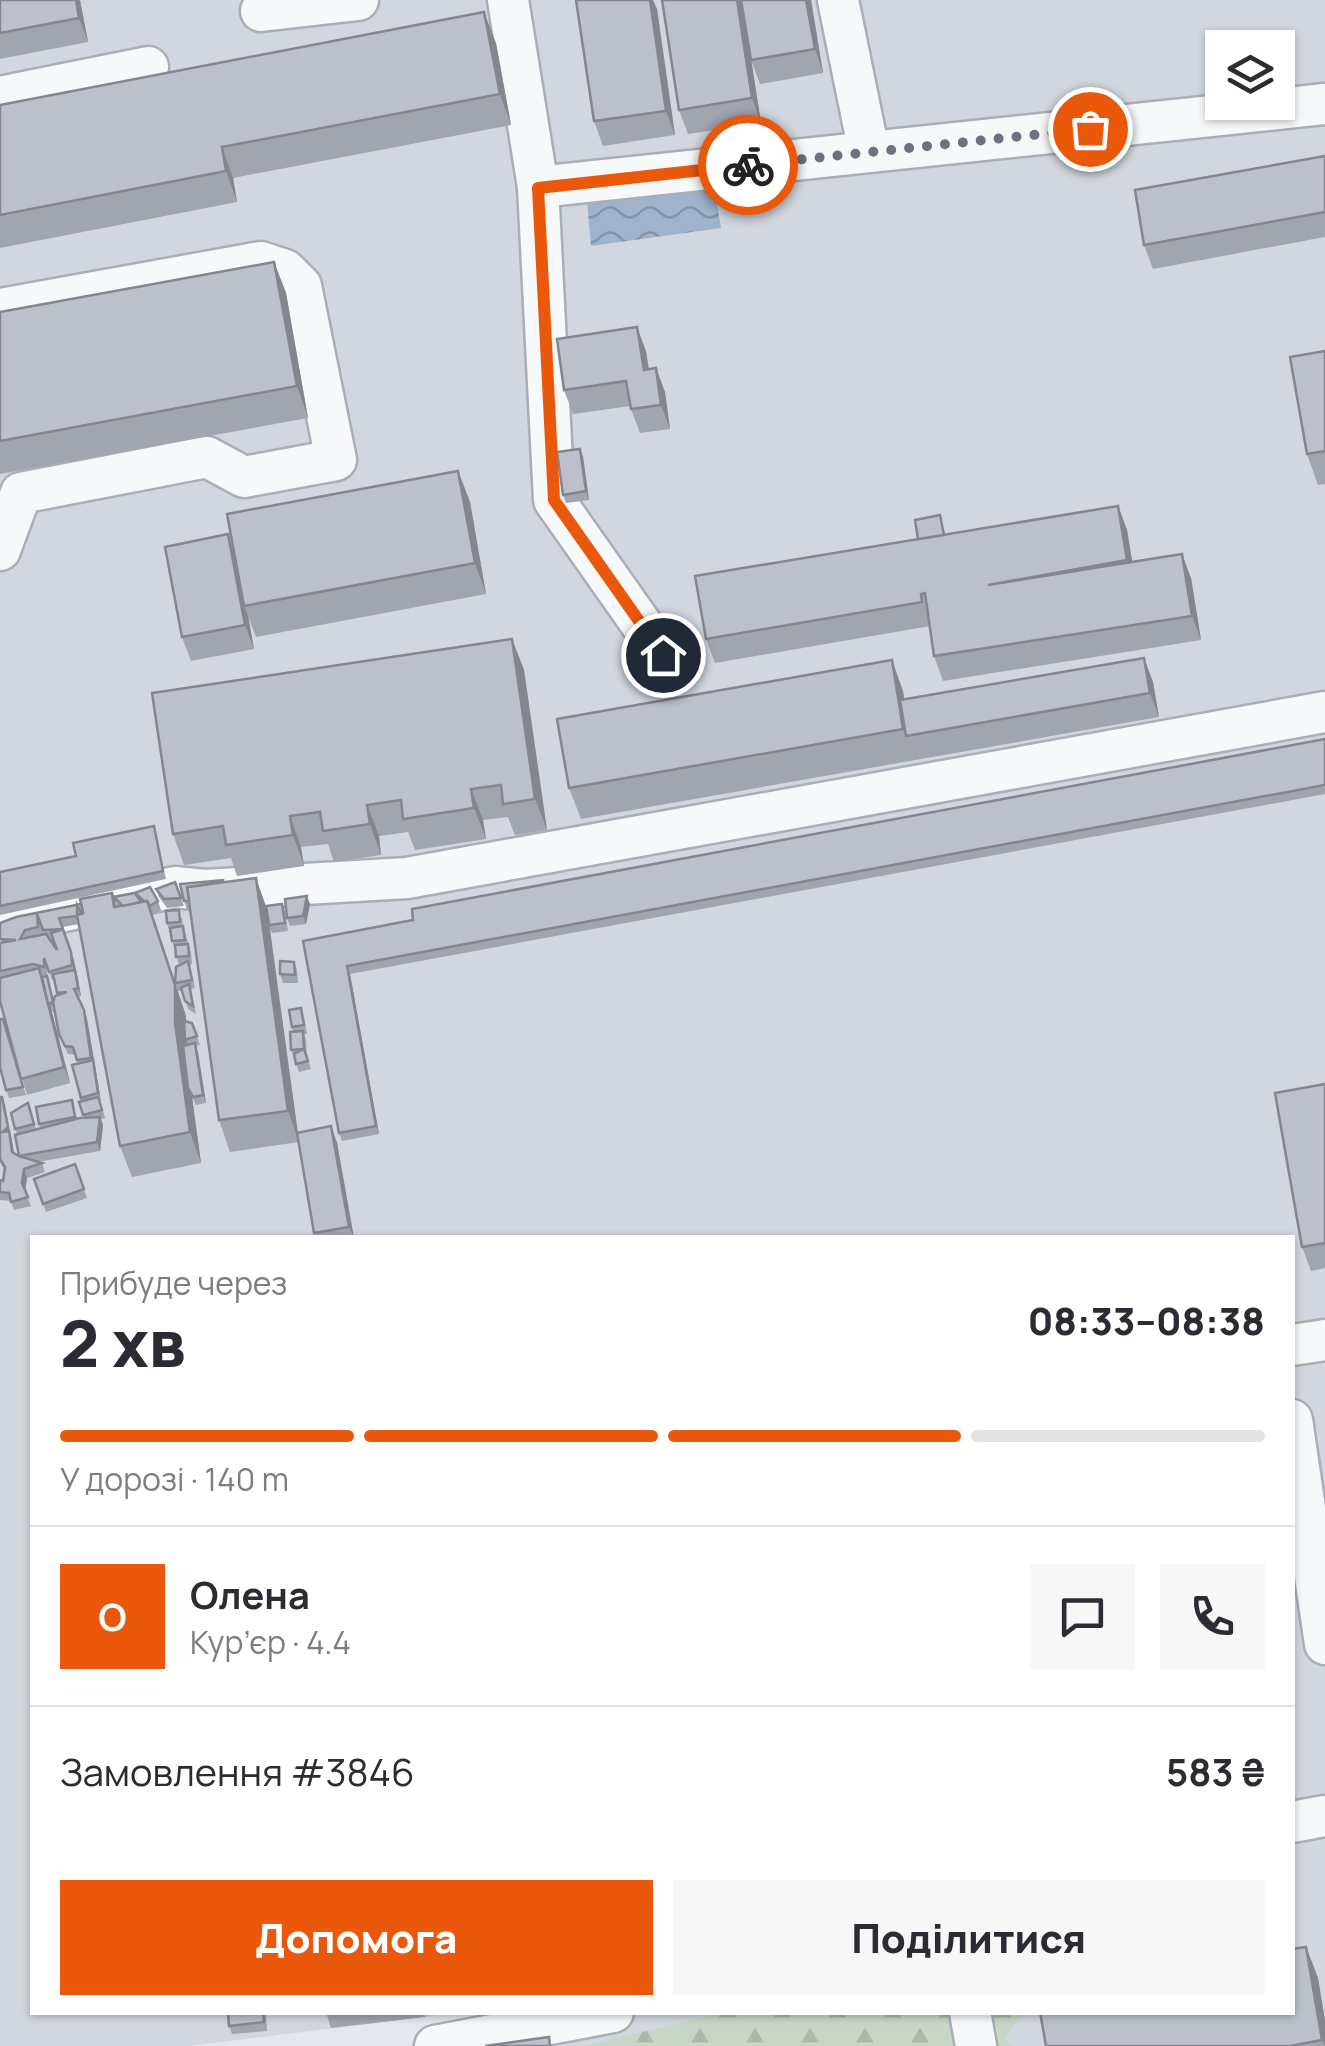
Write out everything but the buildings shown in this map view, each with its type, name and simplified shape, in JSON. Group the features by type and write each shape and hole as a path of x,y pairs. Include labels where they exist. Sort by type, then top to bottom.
{"street":[{"path":"261,11 358,0"},
{"path":"508,0 538,188 554,500 663,655"},
{"path":"838,0 869,152"},
{"path":"0,96 148,67"},
{"path":"538,188 1321,107"},
{"path":"0,310 261,262 285,270 301,286 336,460 244,477 207,456 22,493 0,550"},
{"path":"0,925 175,886 204,890 407,878 1325,712"},
{"path":"1295,1345 1325,1340"},
{"path":"1295,1442 1325,1644"},
{"path":"1295,1821 1325,1816"},
{"path":"434,2046 597,2015"},
{"path":"971,2015 976,2046"}],"shaded area":[{"path":"0,0 1325,0 1325,2046 492,2046 490,2015 1295,2015 1295,1235 30,1235 30,2015 441,2015 189,2046 0,2046"}],"green space":[{"path":"714,2015 1022,2015 1004,2039 1013,2046 583,2046"}],"water":[{"path":"713,182 721,228 591,246 587,201"}],"way so far":[{"path":"748,165 1090,129"}],"route":[{"path":"663,655 554,500 538,188 748,165"}]}
